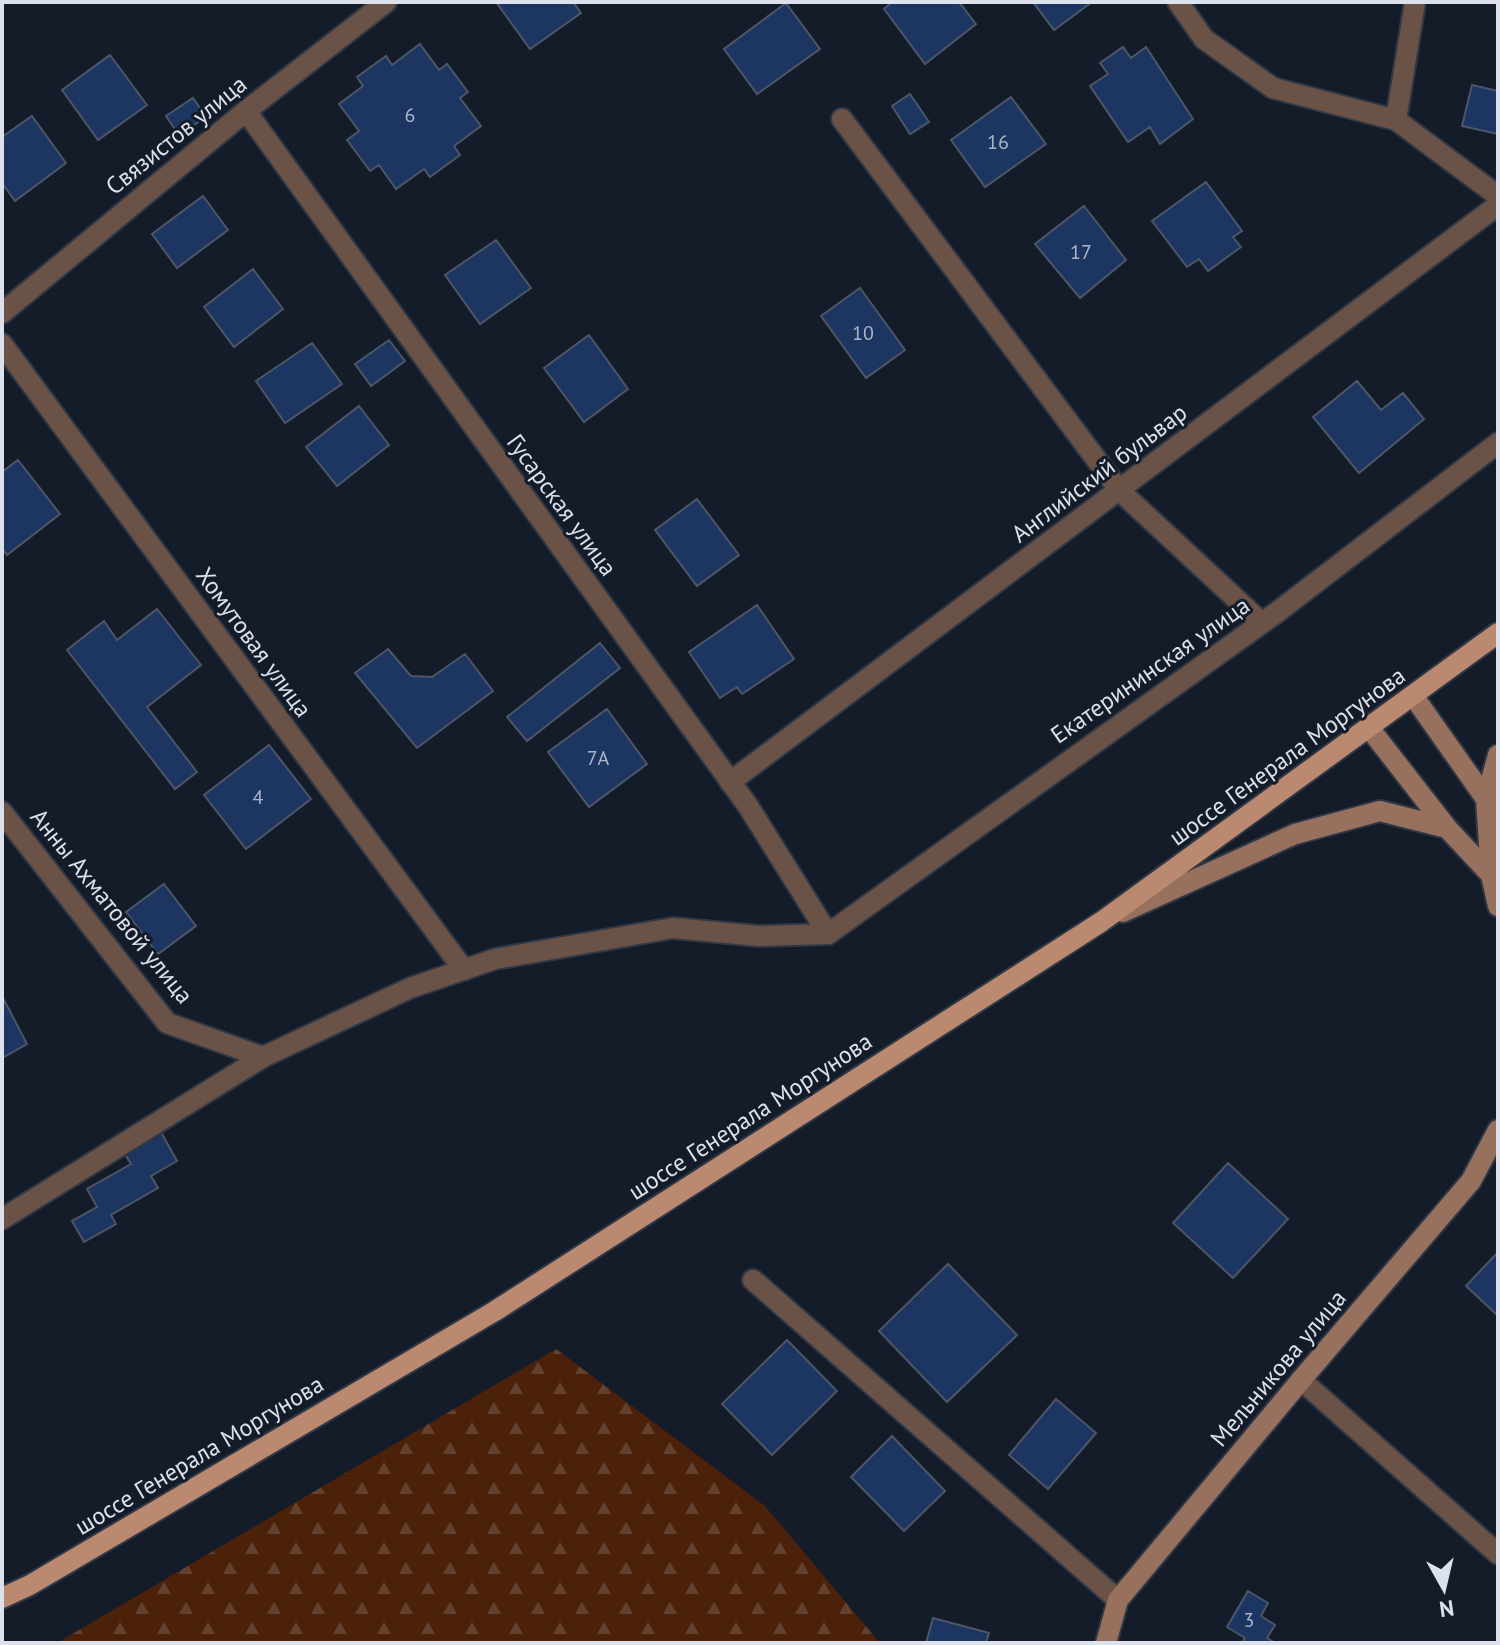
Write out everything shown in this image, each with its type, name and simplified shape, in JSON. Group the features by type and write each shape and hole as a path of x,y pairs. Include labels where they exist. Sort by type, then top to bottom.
{"main road":[{"name":"шоссе Генерала Моргунова","path":"2,1598 30,1585 495,1311 1101,922 1498,633"}],"street":[{"name":"Связистов улица","path":"2,313 246,111 386,2"},
{"path":"1178,2 1204,39 1273,88 1396,120 1498,196"},
{"path":"1396,120 1415,2"},
{"name":"Гусарская улица","path":"246,111 730,782 828,934"},
{"path":"842,119 1120,491 1262,623"},
{"name":"Английский бульвар","path":"730,782 1498,205"},
{"name":"Хомутовая улица","path":"2,344 464,970"},
{"name":"Екатерининская улица","path":"828,934 1262,623 1498,443"},
{"path":"1414,697 1486,799"},
{"path":"1370,729 1447,828 1491,875"},
{"path":"1498,755 1486,799 1491,875 1498,906"},
{"path":"1101,922 1295,834 1323,826 1380,811 1447,828"},
{"name":"Анны Ахматовой улица","path":"2,812 167,1023 263,1057"},
{"path":"2,1219 263,1057 410,988 495,959 673,928 759,936 828,934"},
{"name":"Мельникова улица","path":"1106,1643 1118,1600 1471,1181 1498,1130"},
{"path":"753,1280 1118,1600"},
{"path":"1301,1380 1498,1554"}],"green space":[{"path":"556,1349 765,1506 880,1643 57,1643"}],"building":[{"path":"496,2 573,2 581,13 530,49"},
{"path":"892,2 959,2 976,24 925,64 884,9"},
{"path":"1033,2 1092,2 1054,30"},
{"path":"786,3 820,49 757,94 724,49"},
{"path":"420,44 439,70 447,64 468,92 460,98 481,126 454,146 460,155 430,177 424,169 396,189 379,165 370,171 347,140 359,131 339,104 363,86 357,77 386,56 392,65"},
{"path":"1123,47 1131,58 1146,47 1193,119 1160,144 1150,127 1128,142 1090,86 1108,74 1100,63"},
{"path":"110,55 147,105 98,140 62,90"},
{"path":"1472,85 1498,91 1498,134 1462,126"},
{"path":"910,94 929,122 910,134 892,106"},
{"path":"1011,97 1046,144 985,187 951,140"},
{"path":"193,98 206,117 179,135 166,116"},
{"path":"32,116 66,163 15,201 2,183 2,137"},
{"path":"1206,182 1242,231 1233,237 1241,247 1208,271 1199,259 1187,267 1152,221"},
{"path":"203,196 228,230 177,268 152,234"},
{"path":"1084,206 1126,260 1080,298 1035,244"},
{"path":"496,240 531,288 480,324 445,275"},
{"path":"253,269 283,309 234,347 204,307"},
{"path":"860,288 905,350 866,378 821,316"},
{"path":"589,335 628,389 584,422 544,368"},
{"path":"389,340 405,361 371,386 355,364"},
{"path":"312,343 342,384 285,423 256,381"},
{"path":"1357,381 1381,410 1403,393 1424,419 1359,473 1313,417"},
{"path":"359,406 389,445 337,486 306,447"},
{"path":"18,460 60,514 7,555 2,548 2,472"},
{"path":"697,499 739,555 697,586 655,530"},
{"path":"757,605 794,659 742,694 737,687 720,698 689,652"},
{"path":"157,609 201,665 147,707 197,772 175,789 67,650 104,621 117,640"},
{"path":"600,643 620,668 527,741 507,717"},
{"path":"388,649 411,676 432,677 465,654 493,691 417,748 355,673"},
{"path":"607,709 647,764 589,807 548,752"},
{"path":"269,745 311,799 246,849 204,795"},
{"path":"164,884 196,926 158,954 126,912"},
{"path":"2,996 27,1044 2,1058"},
{"path":"157,1125 177,1161 151,1176 158,1188 111,1215 116,1224 84,1242 72,1221 97,1207 87,1189 131,1164 120,1146"},
{"path":"1228,1163 1288,1219 1233,1278 1173,1223"},
{"path":"1498,1252 1498,1316 1466,1286"},
{"path":"948,1264 1017,1335 947,1402 879,1331"},
{"path":"787,1340 837,1391 772,1455 722,1404"},
{"path":"1056,1399 1096,1433 1048,1489 1009,1455"},
{"path":"892,1436 945,1491 904,1531 851,1477"},
{"path":"1248,1591 1268,1603 1261,1616 1275,1625 1267,1638 1275,1643 1242,1643 1245,1638 1227,1627"},
{"path":"933,1618 989,1633 986,1643 926,1643"}]}
